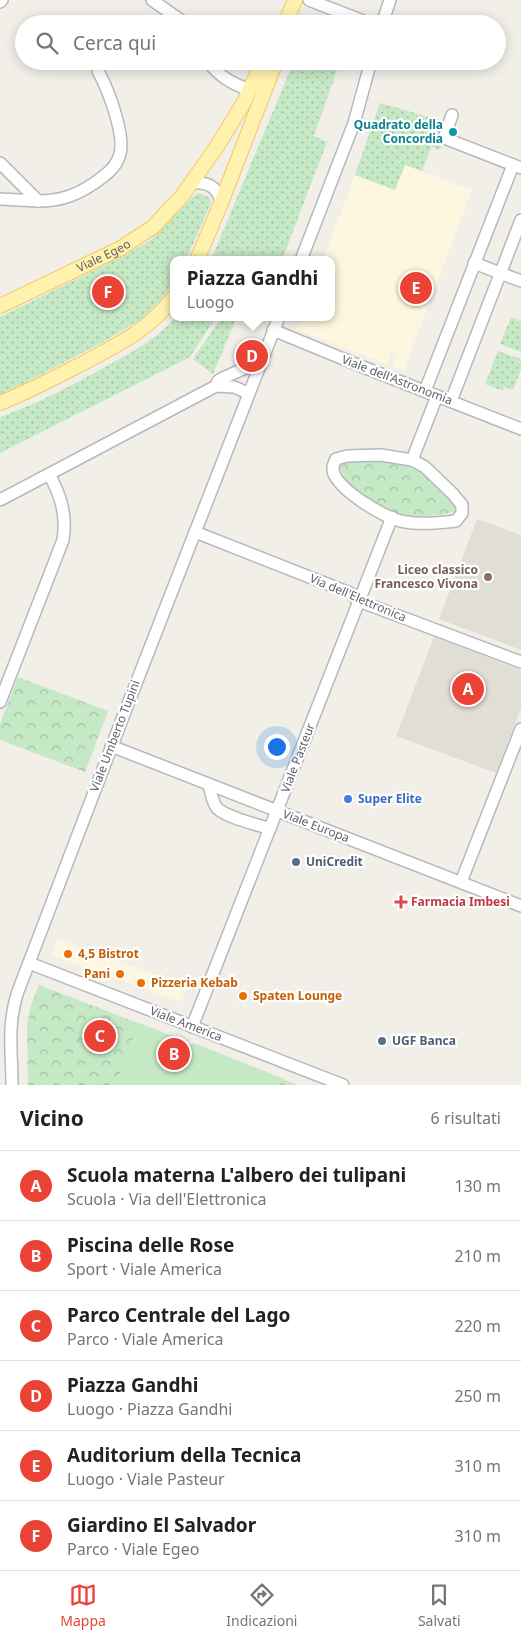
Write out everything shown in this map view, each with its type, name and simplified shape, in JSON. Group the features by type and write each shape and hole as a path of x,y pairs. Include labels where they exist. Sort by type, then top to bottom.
{"main road":[{"path":"289,15 295,0"},
{"name":"Viale Egeo","path":"0,306 121,248 140,237 157,223 192,183 230,127 259,70"},
{"path":"199,256 273,70"},
{"path":"0,403 40,386 135,335 156,318 170,302"}],"street":[{"path":"152,0 173,15"},
{"path":"309,0 348,15"},
{"path":"385,15 390,0"},
{"path":"215,70 227,80 250,90"},
{"path":"303,256 354,123 369,70"},
{"path":"0,199 58,200 80,193 107,173 118,159 121,148 120,134 110,97 98,71"},
{"path":"424,391 474,263 517,167 444,138 452,115"},
{"path":"0,163 38,201"},
{"path":"192,183 205,183 212,186 218,192 221,203"},
{"path":"451,401 521,220"},
{"path":"474,263 521,281"},
{"name":"Viale dell'Astronomia","path":"276,323 358,365 521,429"},
{"name":"Viale Umberto Tupini","path":"12,1085 11,1015 29,963 111,746 276,323"},
{"path":"216,386 218,381 223,378 261,360"},
{"path":"0,500 216,386 234,387 248,393"},
{"path":"412,460 437,396"},
{"path":"381,455 412,460 425,468 462,505 462,513 456,521 405,522 392,517 370,506 343,487 334,473 333,466 336,460 347,456 381,455"},
{"path":"0,702 64,534 61,497 49,474"},
{"name":"Viale Pasteur","path":"192,1027 392,517"},
{"name":"Via dell'Elettronica","path":"195,532 350,593 359,601 521,662"},
{"path":"461,882 521,728"},
{"name":"Viale Europa","path":"111,746 521,906"},
{"path":"209,785 214,802 219,809 270,829"},
{"name":"Viale America","path":"29,963 343,1085"}],"shaded area":[{"path":"405,165 472,190 404,370 392,366 396,355 390,353 387,364 297,330 300,321 335,321 335,256 325,256 355,175 395,190"},
{"name":"Liceo classico Francesco Vivona","path":"477,519 521,535 521,650 439,619"},
{"path":"434,637 521,670 521,708 496,773 396,736"},
{"path":"58,939 187,986 181,1002 51,955"}],"green space":[{"path":"290,70 337,70 314,136 327,142 284,256 213,256"},
{"path":"380,103 443,121 434,143 441,146 440,150 431,147 422,171 405,165 395,190 355,175"},
{"path":"200,193 210,198 211,203 188,256 170,256 170,287 161,300 143,318 103,342 0,394 0,317 131,252 151,240 195,195"},
{"path":"511,317 521,321 521,352 500,344"},
{"path":"172,321 213,321 190,357 0,453 0,417 55,394 126,356"},
{"path":"219,321 235,321 213,374 193,359"},
{"path":"498,351 521,359 521,370 513,390 504,387 503,391 485,384"},
{"path":"369,459 392,462 418,471 448,496 456,510 435,516 409,515 390,512 364,497 349,484 340,467 346,462"},
{"path":"18,677 108,711 85,772 0,740 0,724"},
{"path":"39,985 185,1041 185,1043 192,1045 193,1043 298,1085 28,1085 27,1025 31,1005"},
{"path":"139,1023 185,1041 185,1043 192,1045 193,1043 282,1078 280,1085 116,1085"}],"place":[{"name":"Quadrato della Concordia","path":"453,132"},
{"name":"Auditorium della Tecnica","path":"416,288"},
{"name":"Giardino El Salvador","path":"108,292"},
{"name":"Piazza Gandhi","path":"252,356"},
{"name":"Liceo classico Francesco Vivona","path":"488,577"},
{"name":"Scuola materna L'albero dei tulipani","path":"468,689"},
{"name":"Super Elite","path":"348,799"},
{"name":"UniCredit","path":"296,862"},
{"name":"Farmacia Imbesi","path":"401,902"},
{"name":"4,5 Bistrot","path":"68,954"},
{"name":"Pani","path":"120,974"},
{"name":"Pizzeria Kebab","path":"141,983"},
{"name":"Spaten Lounge","path":"243,996"},
{"name":"Parco Centrale del Lago","path":"100,1036"},
{"name":"UGF Banca","path":"382,1041"},
{"name":"Piscina delle Rose","path":"174,1054"}]}
